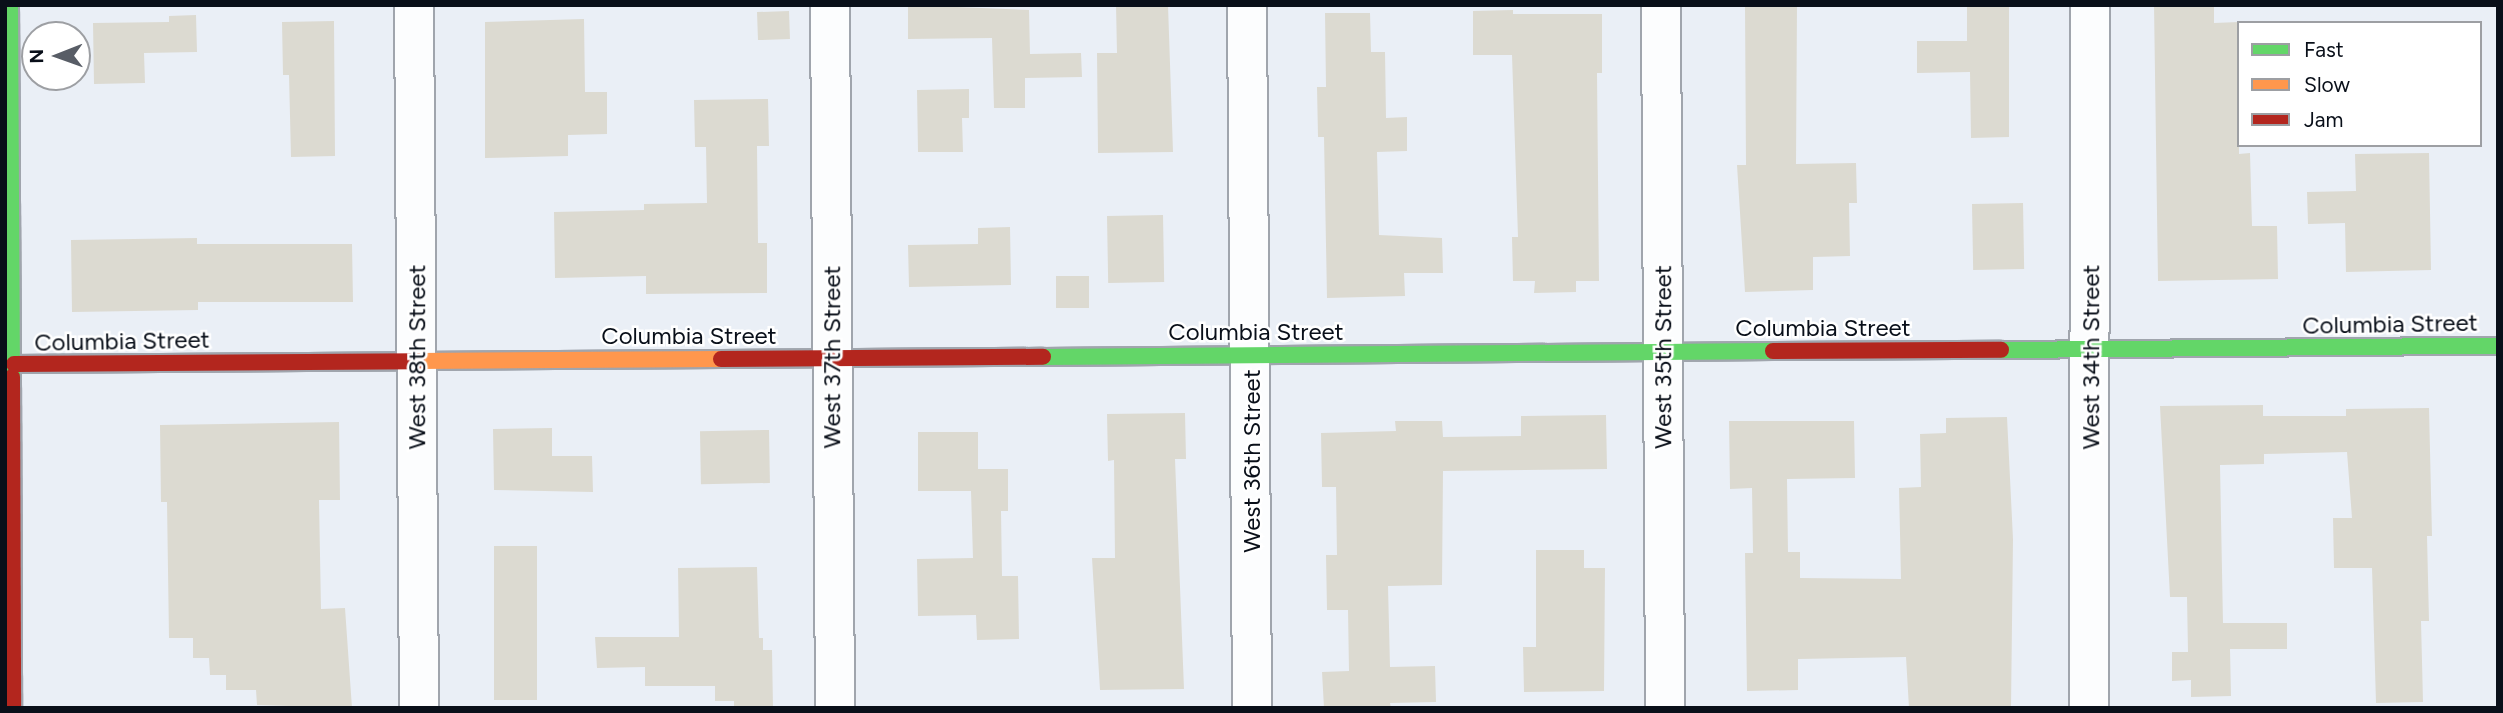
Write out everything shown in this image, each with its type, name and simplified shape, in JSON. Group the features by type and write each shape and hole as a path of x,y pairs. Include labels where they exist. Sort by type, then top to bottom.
{"street":[{"path":"10,5 13,708"},
{"name":"West 38th Street","path":"414,5 419,708"},
{"name":"West 37th Street","path":"830,5 835,708"},
{"name":"West 36th Street","path":"1247,5 1252,708"},
{"name":"West 35th Street","path":"1661,5 1665,708"},
{"name":"West 34th Street","path":"2089,708 2090,5"},
{"name":"Columbia Street","path":"10,364 2498,346"}],"building":[{"path":"908,5 1029,10 1030,54 1081,53 1082,77 1025,78 1025,108 994,108 992,38 908,39"},
{"path":"1116,5 1168,5 1173,152 1098,153 1097,53 1117,53"},
{"path":"2154,5 2214,5 2214,23 2237,22 2237,147 2239,154 2250,153 2252,226 2277,226 2278,279 2158,281"},
{"path":"1797,6 1796,164 1856,163 1857,203 1849,203 1850,256 1813,257 1813,290 1745,292 1737,165 1746,165 1745,7"},
{"path":"1967,6 2009,6 2009,137 1971,138 1970,72 1917,73 1917,41 1967,41"},
{"path":"1513,10 1513,14 1602,14 1602,73 1597,73 1599,281 1576,281 1576,292 1534,293 1535,281 1513,281 1512,237 1518,237 1512,55 1473,55 1473,11"},
{"path":"789,11 790,39 758,40 757,12"},
{"path":"1325,13 1370,13 1371,52 1385,52 1386,118 1407,117 1407,151 1377,152 1379,235 1442,238 1443,273 1404,273 1405,296 1327,298 1324,137 1318,137 1317,87 1326,87"},
{"path":"196,15 197,52 144,53 145,83 94,84 93,23 169,22 169,16"},
{"path":"584,19 585,92 607,92 607,134 568,135 568,156 485,158 485,22"},
{"path":"334,21 335,156 291,157 289,75 283,75 282,22"},
{"path":"969,89 969,118 962,118 963,152 918,152 917,90"},
{"path":"768,99 769,146 757,146 758,243 767,243 767,293 646,294 646,276 555,278 554,212 644,210 644,204 707,203 706,147 695,147 694,100"},
{"path":"2429,153 2431,270 2346,272 2345,223 2308,224 2307,192 2356,191 2355,154"},
{"path":"2023,203 2024,269 1973,270 1972,204"},
{"path":"1163,215 1164,282 1108,283 1107,216"},
{"path":"1010,227 1011,285 909,287 908,245 978,244 978,228"},
{"path":"197,238 197,244 352,244 353,302 198,302 198,310 72,312 71,240"},
{"path":"1056,276 1089,276 1089,308 1056,308"},
{"path":"2263,405 2263,416 2346,416 2346,409 2429,408 2432,536 2427,536 2429,621 2421,621 2423,702 2376,703 2372,568 2334,568 2333,518 2352,518 2347,452 2264,454 2264,464 2220,465 2223,623 2287,623 2287,649 2230,649 2231,696 2191,697 2191,680 2172,681 2172,652 2188,652 2187,597 2170,597 2160,406"},
{"path":"1185,413 1186,459 1175,459 1184,689 1100,690 1092,558 1115,558 1114,460 1108,461 1107,414"},
{"path":"1606,415 1607,469 1443,471 1442,585 1388,586 1390,667 1435,666 1436,702 1390,703 1391,708 1324,708 1322,672 1349,671 1348,610 1327,610 1326,555 1337,555 1336,487 1322,487 1321,433 1396,431 1395,421 1442,421 1443,437 1521,436 1521,416"},
{"path":"2007,417 2013,539 2011,708 1909,708 1906,657 1798,659 1798,690 1747,691 1745,553 1753,553 1752,488 1730,489 1729,421 1854,421 1855,478 1787,479 1788,552 1800,552 1800,578 1901,579 1899,488 1921,487 1920,434 1946,433 1946,418"},
{"path":"339,422 340,500 319,500 321,609 345,608 352,708 257,705 256,690 226,690 226,675 210,675 209,658 193,658 193,638 169,638 167,502 161,502 160,425"},
{"path":"552,428 552,456 592,456 593,492 494,490 493,429"},
{"path":"769,430 770,483 701,484 700,431"},
{"path":"918,432 978,432 978,469 1008,469 1008,511 1001,511 1002,576 1018,576 1019,639 977,640 976,615 918,616 917,559 973,558 971,491 918,491"},
{"path":"494,546 537,546 537,700 494,700"},
{"path":"1536,550 1584,550 1584,568 1605,568 1604,691 1524,692 1523,647 1536,647"},
{"path":"757,567 759,638 763,638 763,650 772,650 773,708 734,708 734,701 715,701 715,686 645,686 645,667 597,668 595,637 679,637 678,568"}],"traffic: fast":[{"path":"10,5 12,377"},
{"path":"2001,350 2498,346"},
{"path":"1043,357 1773,351"}],"traffic: slow":[{"path":"417,361 721,359"}],"traffic: jam":[{"path":"1773,351 2001,350"},
{"path":"721,359 1043,357"},
{"path":"14,364 417,361"},
{"path":"12,377 13,708"}]}
